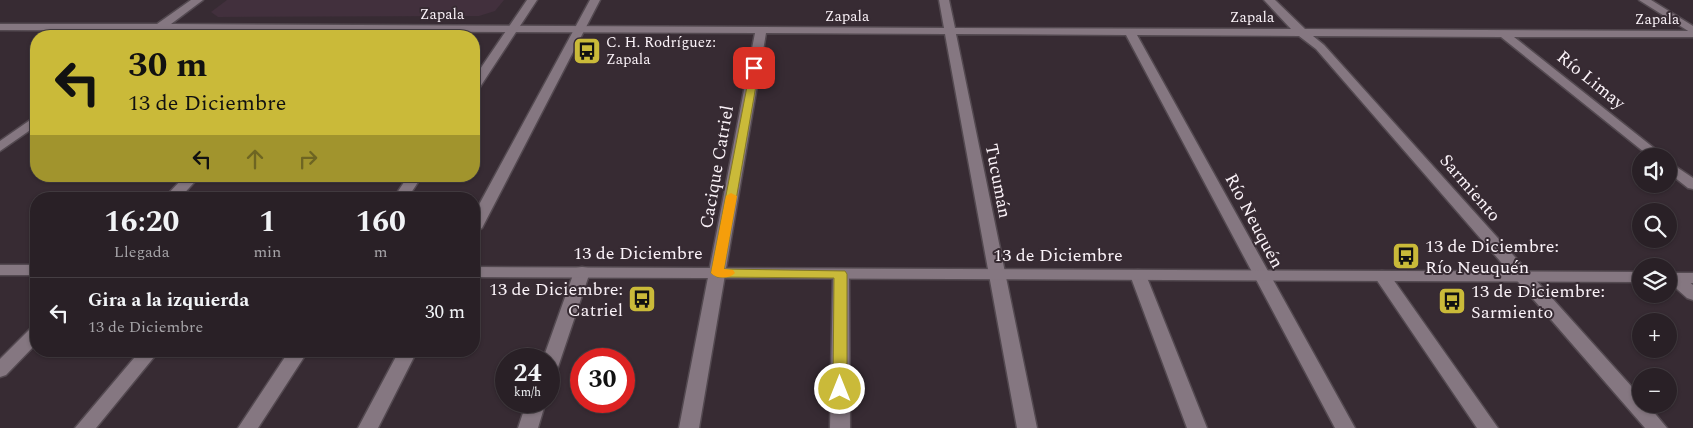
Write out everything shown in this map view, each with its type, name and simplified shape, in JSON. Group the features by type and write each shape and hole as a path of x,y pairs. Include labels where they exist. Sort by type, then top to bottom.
{"street":[{"path":"157,30 198,0"},
{"path":"480,78 532,0"},
{"path":"480,217 595,0"},
{"name":"Tucumán","path":"944,0 1027,428"},
{"name":"Sarmiento","path":"1269,0 1286,19 1320,47 1657,428"},
{"path":"1644,0 1693,32"},
{"name":"Zapala","path":"0,27 248,30"},
{"name":"Zapala","path":"453,30 1693,32"},
{"name":"Cacique Catriel","path":"689,428 761,30"},
{"name":"Río Neuquén","path":"1130,32 1344,428"},
{"name":"Río Limay","path":"1502,33 1646,148"},
{"path":"0,147 30,124"},
{"path":"1677,173 1693,186"},
{"path":"177,192 187,182"},
{"path":"0,270 30,270"},
{"name":"13 de Diciembre","path":"480,272 1632,277"},
{"path":"556,348 582,272"},
{"path":"840,428 841,274"},
{"path":"1138,275 1197,428"},
{"path":"1382,276 1488,428"},
{"path":"1677,278 1693,278"},
{"path":"1677,282 1693,294"},
{"path":"0,370 30,339"},
{"path":"85,428 145,357"},
{"path":"248,428 295,357"},
{"path":"368,428 405,357"},
{"path":"528,428 533,413"}],"shaded area":[{"path":"227,0 504,0 495,11 479,16 218,17 211,12"}],"slow traffic":[{"path":"729,273 717,273 731,196"}],"place":[{"name":"C. H. Rodríguez: Zapala","path":"587,51"},
{"name":"13 de Diciembre: Río Neuquén","path":"1406,256"},
{"name":"13 de Diciembre: Catriel","path":"642,299"},
{"name":"13 de Diciembre: Sarmiento","path":"1452,301"}],"route":[{"path":"754,68 717,273 841,274 840,389"}]}
